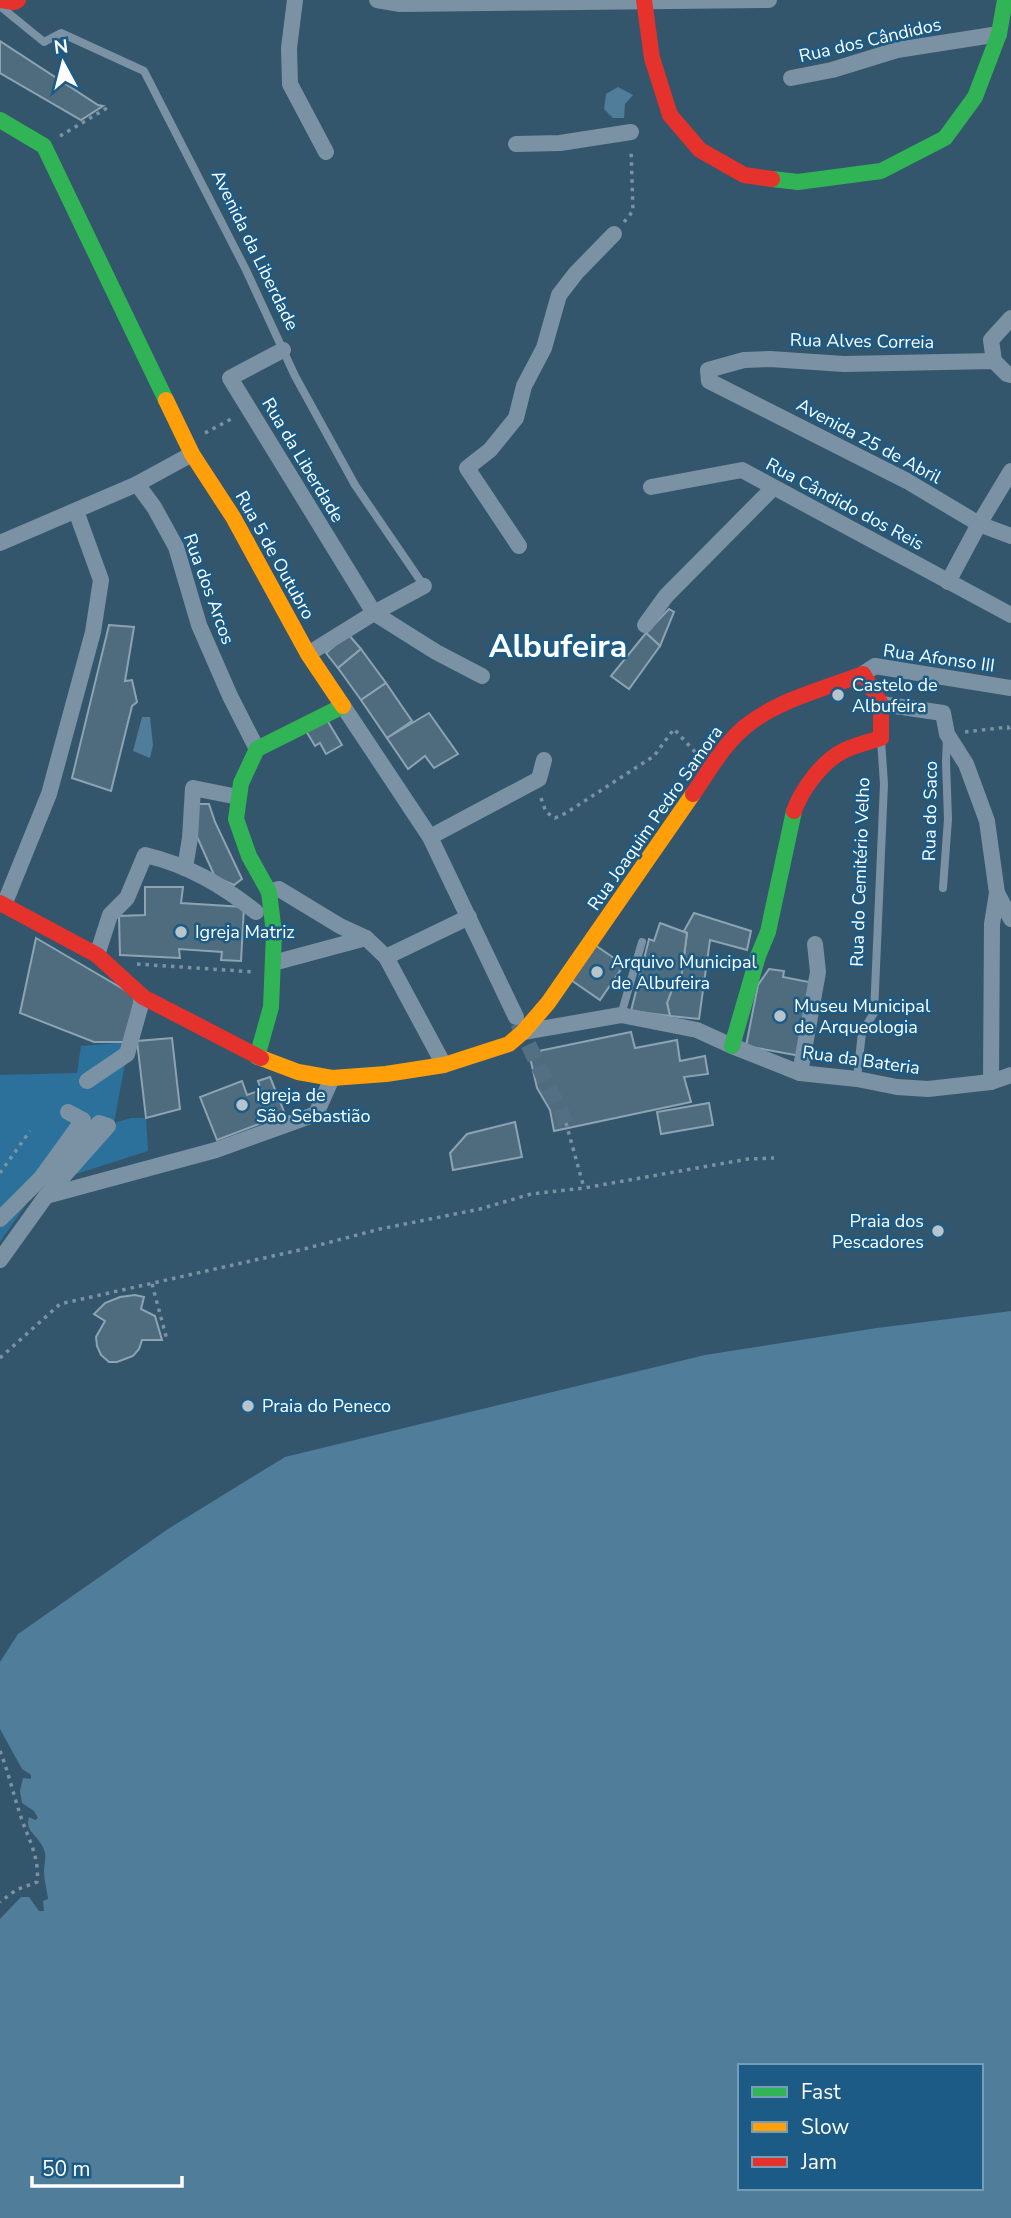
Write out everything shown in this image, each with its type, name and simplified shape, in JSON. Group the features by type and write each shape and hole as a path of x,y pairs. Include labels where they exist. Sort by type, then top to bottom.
{"street":[{"path":"0,0 18,0"},
{"path":"295,0 289,48 290,84 326,152"},
{"path":"377,0 400,4 769,0"},
{"path":"644,0 652,58 670,115 700,150 744,176 798,183 881,171 945,138 975,97 999,33 1005,0"},
{"name":"Rua dos Cândidos","path":"791,78 832,70 897,50 999,33"},
{"path":"0,120 44,146"},
{"path":"516,144 560,143 631,132"},
{"name":"Rua 5 de Outubro","path":"44,146 190,448 233,517 308,654 430,837 519,1024"},
{"path":"519,546 467,468 490,450 516,418 524,386 544,348 559,295 576,273 614,234"},
{"path":"1011,318 991,340 994,361 1011,375"},
{"name":"Rua da Liberdade","path":"283,350 230,378 374,613"},
{"name":"Rua Alves Correia","path":"708,375 744,360 844,364 994,361"},
{"name":"Avenida 25 de Abril","path":"708,375 907,481 979,524 1011,536"},
{"path":"0,543 137,484 190,448"},
{"name":"Rua Cândido dos Reis","path":"651,486 742,470 1011,615"},
{"path":"948,582 1011,471"},
{"name":"Rua dos Arcos","path":"137,484 154,507 176,547 199,625 257,749"},
{"path":"645,625 666,596 773,488"},
{"path":"76,511 101,580 93,632 49,794 2,904 97,955 143,997 257,1057 298,1072 332,1078 386,1074 444,1065 509,1044 519,1024"},
{"path":"308,654 424,586"},
{"path":"374,613 436,652 482,676"},
{"name":"Rua Afonso III","path":"863,674 875,666 1011,688"},
{"path":"863,674 881,704 943,713 987,821 997,893 992,924 991,1082"},
{"name":"Rua Joaquim Pedro Samora","path":"519,1024 548,1003 725,747 746,726 776,707 863,674"},
{"name":"Rua do Cemitério Velho","path":"881,704 881,738"},
{"path":"257,1057 271,1007 274,933 269,892 249,856 236,819 241,783 257,749 343,706"},
{"path":"732,1046 758,956 768,932 790,820 800,795 811,779 842,751 881,738"},
{"path":"430,837 540,779 544,760"},
{"path":"185,868 193,788 238,797"},
{"path":"97,955 110,915 127,898 145,855 173,861 227,890 256,912"},
{"path":"269,892 279,890 366,938 386,957 444,1065"},
{"path":"997,893 1011,919"},
{"path":"386,957 469,917"},
{"path":"273,968 366,938"},
{"path":"800,1073 818,972 815,944"},
{"path":"87,1081 127,1054 143,997"},
{"name":"Rua da Bateria","path":"519,1024 621,1015 697,1030 800,1073 857,1079 897,1087 928,1089 991,1082 1011,1075"},
{"path":"46,1196 216,1150 316,1114 332,1078"},
{"path":"0,1219 41,1178 83,1120 68,1112"},
{"path":"0,1260 46,1196 108,1126 99,1124 54,1173 41,1178"}],"lane":[{"name":"Avenida da Liberdade","path":"0,6 44,42 61,33 144,71 246,270 283,350 355,485 424,586"},
{"name":"Rua do Saco","path":"943,888 948,819 946,762 952,733"},
{"name":"Rua do Cemitério Velho","path":"857,1079 862,1032 874,1013 875,1001 884,785 881,738"},
{"path":"621,1015 642,942"}],"path":[{"path":"44,146 107,107"},
{"path":"631,132 633,211"},
{"path":"190,448 249,409"},
{"path":"952,733 1008,727 1011,733"},
{"path":"540,779 538,788 546,812 555,818 654,757 674,729 709,768"},
{"path":"136,964 273,968"},
{"path":"566,1123 584,1188"},
{"path":"0,1173 30,1131"},
{"path":"0,1358 60,1304 304,1249 380,1229 480,1209 531,1194 584,1188 748,1159 774,1158"},
{"path":"152,1284 167,1340"},
{"path":"0,1751 20,1816 36,1853 38,1872 37,1882 16,1890 0,1902"}],"shaded area":[{"path":"618,87 633,95 625,104 624,118 613,118 604,109 606,94"},
{"path":"142,717 150,717 153,745 150,758 133,751"},
{"path":"129,1042 114,1123 131,1118 146,1118 148,1151 39,1186 0,1242 0,1075 77,1073 81,1046"},
{"path":"1011,1311 1011,2218 0,2218 0,1919 21,1897 29,1897 39,1911 44,1911 43,1901 48,1899 44,1875 45,1853 28,1822 29,1817 35,1820 38,1818 34,1811 22,1803 20,1791 23,1778 31,1779 31,1775 22,1769 0,1729 0,1662 18,1634 168,1529 285,1457 705,1355 877,1328"}],"building":[{"path":"0,41 103,106 81,120 0,73"},
{"path":"669,609 674,612 660,646 646,633"},
{"path":"109,625 134,627 125,681 132,680 137,702 132,706 111,791 72,778"},
{"path":"646,633 660,646 629,689 611,676"},
{"path":"348,634 361,649 338,668 326,653"},
{"path":"361,649 386,683 361,700 338,668"},
{"path":"386,683 412,721 387,738 361,700"},
{"path":"429,713 458,754 434,768 425,756 408,769 387,738"},
{"path":"327,720 342,745 326,754 320,743 315,746 306,731"},
{"path":"197,804 209,804 242,879 234,885 215,877 194,830"},
{"name":"Igreja Matriz","path":"145,887 183,887 181,903 244,907 241,961 221,960 222,952 179,949 180,958 120,955 119,916 145,915"},
{"path":"694,913 751,931 747,950 710,940 699,1019 670,1016 667,1003 673,987 680,987 687,933 684,931"},
{"path":"660,923 687,933 680,987 673,987 667,1003 670,1016 631,1011 649,939 654,941"},
{"path":"36,938 135,996 129,1042 94,1042 20,1013"},
{"name":"Arquivo Municipal de Albufeira","path":"595,945 624,965 600,1000 571,980"},
{"name":"Museu Municipal de Arqueologia","path":"769,969 784,971 783,977 814,983 801,1056 746,1046 758,985"},
{"path":"631,1032 635,1048 677,1040 680,1061 705,1056 708,1074 684,1077 691,1102 554,1131 550,1110 537,1088 529,1053"},
{"path":"172,1038 180,1109 146,1118 137,1041"},
{"name":"Igreja de São Sebastião","path":"270,1077 285,1114 217,1140 200,1097 242,1081 247,1095 261,1090 258,1081"},
{"path":"709,1103 713,1125 661,1134 657,1112"},
{"path":"515,1122 522,1157 453,1170 450,1153 467,1134"},
{"path":"135,1295 144,1297 141,1309 155,1316 162,1340 142,1340 133,1356 109,1362 101,1355 96,1337 105,1321 94,1314 105,1303"}],"tunnel":[{"path":"518,1023 566,1123"}],"traffic: fast":[{"path":"772,179 798,182 881,171 945,138 975,97 999,34 1005,0"},
{"path":"0,120 44,146 166,400"},
{"path":"257,1057 271,1007 274,933 269,892 249,856 236,819 241,783 257,749 343,706"},
{"path":"732,1046 758,956 768,932 794,811"}],"traffic: slow":[{"path":"166,400 192,454 233,517 308,654 343,706"},
{"path":"261,1058 298,1072 332,1078 386,1074 444,1065 509,1044 548,1003 693,794"}],"traffic: jam":[{"path":"0,0 18,0"},
{"path":"644,0 652,58 670,115 700,150 744,175 772,179"},
{"path":"693,794 730,741 746,726 772,709 863,674 881,704 881,738 835,756 807,785 794,811"},
{"path":"0,903 97,955 143,997 261,1058"}],"place":[{"name":"Castelo de Albufeira","path":"838,695"},
{"name":"Igreja Matriz","path":"181,932"},
{"name":"Arquivo Municipal de Albufeira","path":"597,972"},
{"name":"Museu Municipal de Arqueologia","path":"780,1016"},
{"name":"Igreja de São Sebastião","path":"242,1105"},
{"name":"Praia dos Pescadores","path":"938,1231"},
{"name":"Praia do Peneco","path":"248,1406"}],"district":[{"name":"Albufeira","path":"558,646"}]}
